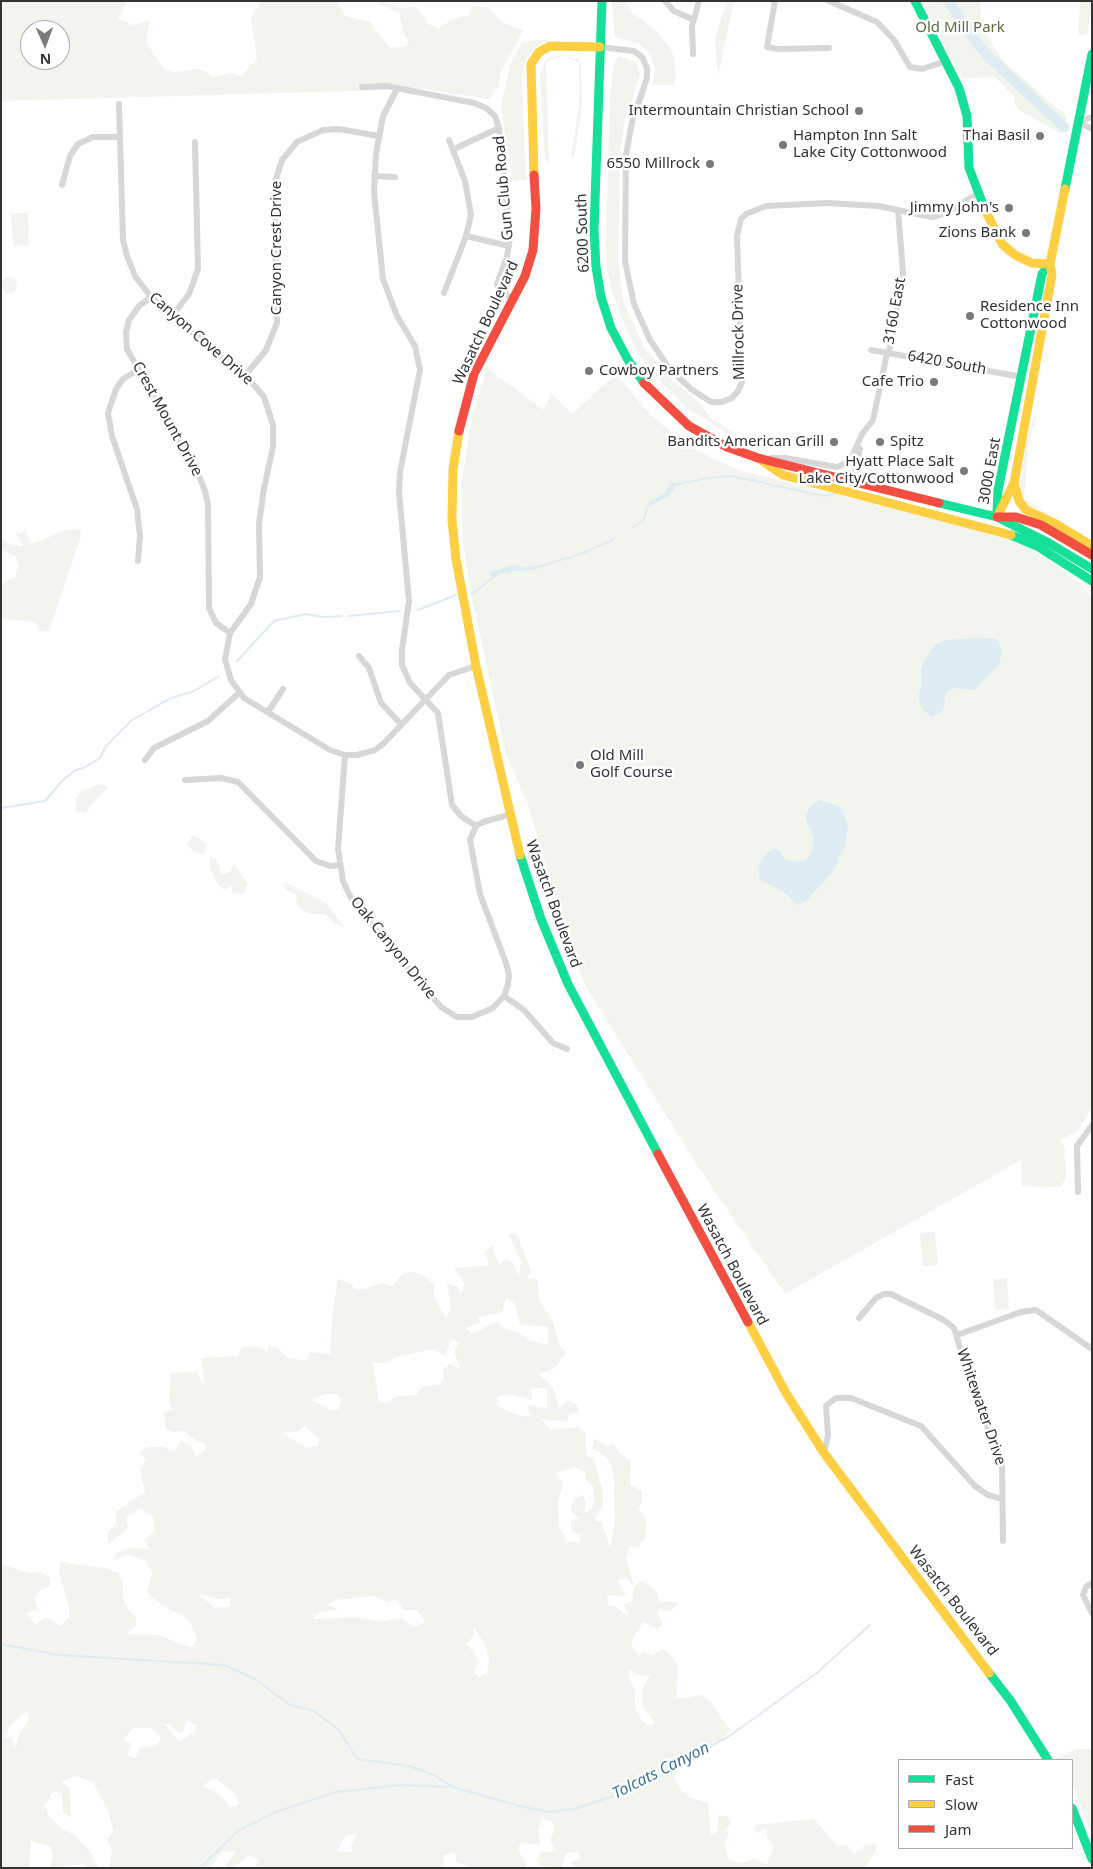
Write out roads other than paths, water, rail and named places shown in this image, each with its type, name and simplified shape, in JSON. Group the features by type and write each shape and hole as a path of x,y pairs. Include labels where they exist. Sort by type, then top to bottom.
{"main road":[{"path":"600,47 602,1"},
{"path":"915,1 964,102 969,168 977,194 1002,244 1023,260 1050,264"},
{"name":"Wasatch Boulevard","path":"600,47 550,46 539,52 531,64 535,237 527,270 474,374 459,428 453,469 451,506 454,547 476,666 508,815 531,893 568,984 764,1353 824,1453 991,1673 1024,1719 1047,1759"},
{"name":"6200 South","path":"600,47 595,253 601,297 611,328 638,376 674,414 717,442 758,458 997,517 1049,542 1092,569"},
{"name":"3000 East","path":"997,517 1014,483 1052,275 1050,264 1092,54"},
{"name":"3000 East","path":"997,517 998,490 1042,274 1050,264"},
{"path":"758,458 783,475 1012,535 1037,546 1092,581"},
{"path":"1014,483 1014,498 1017,507 1041,525"},
{"path":"1014,483 1019,501 1023,507 1092,546"},
{"name":"6200 South","path":"997,517 1016,517 1041,525 1092,556"},
{"path":"1073,1811 1092,1859"}],"street":[{"path":"665,1 674,11 694,20"},
{"path":"693,54 691,36 699,1"},
{"path":"775,1 767,47 788,50 829,48"},
{"path":"829,1 876,22 894,40 910,67 922,69 946,62"},
{"name":"Millrock Drive","path":"600,47 631,50 640,55 647,65 647,78 630,128 626,154 624,236 628,285 641,322 660,356 701,398 711,402 722,402 732,398 742,382 737,236 741,219 746,214 766,206 828,203 878,206 898,210"},
{"name":"Gun Club Road","path":"362,87 381,86 480,105 493,114 499,128 510,228 509,246 496,281 500,290 513,298"},
{"path":"397,89 383,116 379,136 374,176 374,211 383,279 397,316 415,346 420,370 401,465 398,492 409,601 402,650 402,665 410,683 436,709 440,719 452,804 461,816 476,826"},
{"name":"Canyon Cove Drive","path":"119,104 123,240 135,276 151,297 244,377 264,397 273,425 273,447 260,506 259,538 261,567 258,588 248,609 230,633 225,651 226,668 239,693 330,750 345,755"},
{"path":"1078,122 1092,117"},
{"path":"1078,122 1092,129"},
{"path":"454,150 499,128"},
{"name":"Canyon Crest Drive","path":"244,377 266,350 277,324 274,185 282,160 297,142 323,130 340,129 379,136"},
{"path":"62,185 70,156 78,144 93,137 120,137"},
{"path":"444,293 471,219 470,200 450,140"},
{"path":"172,316 189,294 198,269 195,142"},
{"path":"374,176 395,177"},
{"path":"898,210 924,216 939,216 977,194"},
{"name":"3160 East","path":"862,434 873,420 903,273 898,210"},
{"path":"466,236 509,246"},
{"name":"Crest Mount Drive","path":"151,297 133,313 126,332 127,348 200,476 208,505 209,608 216,623 230,633"},
{"name":"6420 South","path":"871,350 1022,377"},
{"path":"138,369 123,379 116,388 108,413 112,436 138,509 140,536 138,561"},
{"path":"758,458 785,458 837,466 852,457 862,434"},
{"path":"852,482 862,434"},
{"path":"359,656 369,668 380,702 402,724"},
{"path":"345,755 357,755 375,750 449,675 476,666"},
{"path":"268,712 283,689"},
{"path":"145,760 154,748 208,721 239,693"},
{"name":"Oak Canyon Drive","path":"345,755 338,849 343,881 356,907 448,1013 457,1017 472,1017 493,1008 504,996"},
{"path":"185,780 221,778 238,782 316,861 330,866 340,865"},
{"path":"508,815 489,819 476,826 470,840 470,849 480,894 508,970 509,980 504,996 524,1010 552,1043 567,1049"},
{"path":"1078,1192 1078,1144 1092,1125"},
{"path":"859,1318 876,1298 884,1294 891,1294 944,1320 954,1328 957,1335"},
{"name":"Whitewater Drive","path":"1003,1541 1001,1461 970,1381 957,1335 1021,1312 1036,1310 1092,1349"},
{"path":"824,1453 828,1440 826,1406 836,1398 851,1398 921,1426 974,1486 988,1495 1002,1499"},
{"path":"1092,1583 1084,1593 1088,1608 1092,1612"}],"waterway":[{"path":"948,1 979,46 1064,127"},
{"path":"675,485 707,478 731,476 824,496 835,494"},
{"path":"633,527 643,521 648,507"},
{"path":"534,568 581,554 614,539"},
{"path":"472,594 500,572"},
{"path":"418,610 456,595"},
{"path":"349,616 399,611"},
{"path":"237,661 274,621 306,614 323,617 341,616"},
{"path":"1,808 45,801 62,781 74,771 100,758 106,746 132,720 171,698 194,691 219,676"},
{"name":"Tolcats Canyon","path":"200,1868 239,1830 278,1811 336,1792 400,1785 453,1787 549,1812 575,1809 625,1792 728,1737 818,1672 870,1625"},
{"path":"1,1644 59,1655 224,1665 255,1679 290,1705 314,1711 339,1730 357,1759 409,1766 434,1775 451,1786"}],"place":[{"name":"Intermountain Christian School","path":"859,111"},
{"name":"Thai Basil","path":"1040,136"},
{"name":"Hampton Inn Salt Lake City Cottonwood","path":"783,145"},
{"name":"6550 Millrock","path":"710,164"},
{"name":"Jimmy John's","path":"1009,208"},
{"name":"Zions Bank","path":"1026,233"},
{"name":"Residence Inn Cottonwood","path":"970,316"},
{"name":"Cowboy Partners","path":"589,371"},
{"name":"Cafe Trio","path":"934,382"},
{"name":"Bandits American Grill","path":"834,442"},
{"name":"Spitz","path":"880,442"},
{"name":"Hyatt Place Salt Lake City/Cottonwood","path":"964,471"},
{"name":"Old Mill Golf Course","path":"580,765"}],"park label":[{"name":"Old Mill Park","path":"960,28"}]}
